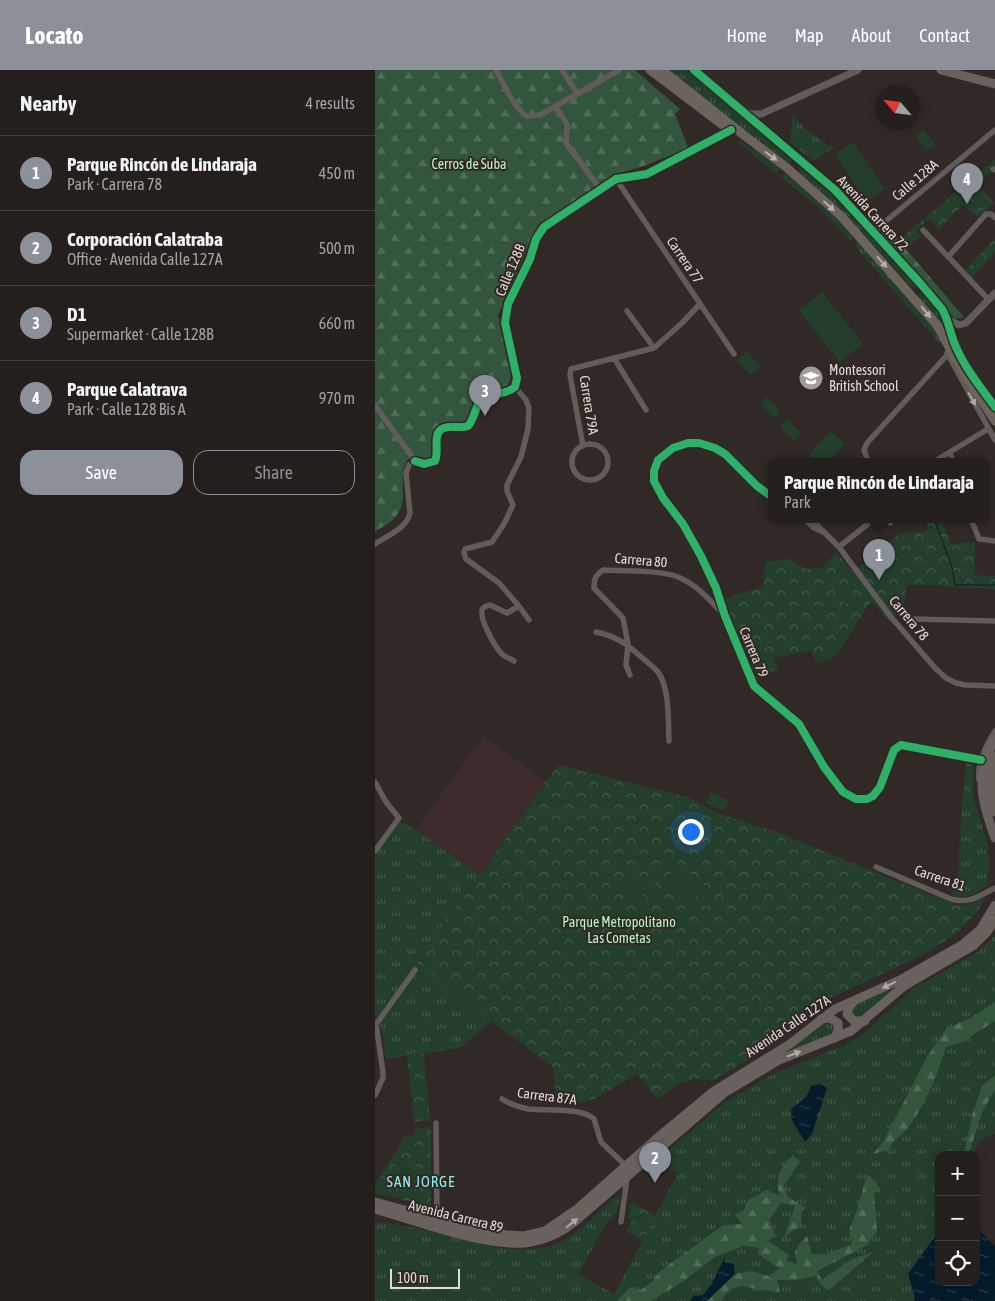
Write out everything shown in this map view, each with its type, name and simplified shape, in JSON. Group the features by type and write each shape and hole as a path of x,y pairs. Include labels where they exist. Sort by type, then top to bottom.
{"highway":[{"name":"Avenida Carrera 72","path":"650,70 731,130 745,136"},
{"name":"Avenida Carrera 72","path":"662,70 797,177 841,216 935,322 959,365 995,420"},
{"name":"Avenida Carrera 72","path":"694,70 835,190 874,231 940,307 947,319 958,351 981,388 995,406"},
{"path":"797,177 796,167 800,164 807,166"},
{"path":"905,287 913,292 918,292 920,283"}],"main road":[{"path":"941,70 995,84"},
{"path":"995,739 986,761 982,792 984,805 995,838"},
{"path":"995,756 990,779 990,790 995,812"},
{"name":"Avenida Calle 127A","path":"627,1170 714,1091 790,1044 835,1009 902,978 963,945 980,930 995,905"},
{"name":"Avenida Calle 127A","path":"627,1170 729,1089 779,1060 851,1031 905,986 974,945 987,932 995,920"},
{"path":"857,1000 849,1007 847,1014 854,1021 865,1021"},
{"path":"821,1019 830,1018 837,1023 839,1028 835,1038"},
{"name":"Avenida Carrera 89","path":"375,1209 479,1238 527,1242 545,1238 568,1227 627,1170"},
{"name":"Avenida Carrera 89","path":"375,1202 506,1236 524,1236 551,1228 627,1170"}],"street":[{"path":"496,70 512,99 526,116 541,115 619,70"},
{"path":"562,70 577,93"},
{"path":"745,112 761,114 857,70"},
{"path":"555,106 567,124 566,144 601,190"},
{"path":"759,124 758,119 761,114"},
{"name":"Calle 128B","path":"515,387 517,378 505,323 505,314 530,259 536,239 544,227 617,179 647,174 731,130"},
{"name":"Calle 128A","path":"874,231 995,130"},
{"name":"Carrera 77","path":"617,179 734,354"},
{"path":"948,257 986,214 989,213 995,218"},
{"path":"923,230 989,300"},
{"path":"947,319 959,325 966,324 995,293"},
{"path":"646,410 614,358 654,348 700,304"},
{"path":"627,310 654,348"},
{"name":"Avenida Carrera 72","path":"945,339 948,354 995,440"},
{"path":"867,458 864,450 865,446 948,354"},
{"name":"Carrera 79A","path":"583,446 569,375 571,369 614,358"},
{"path":"375,405 415,461 424,464 435,461 438,455 438,432 445,427 468,426 477,405 485,398 501,394 515,387 526,400 529,408 528,429 521,457 507,485 507,491 513,505 504,524 492,542 469,547 465,549 464,553 466,558 499,583 529,620"},
{"path":"940,458 988,429"},
{"name":"Carrera 79","path":"768,494 757,486 725,454 715,448 699,443 683,444 673,448 658,460 654,470 654,482 663,498 683,524 701,556 720,598 725,616 754,686 799,724 824,767 843,792 852,798 867,799 877,792 894,750 901,745 981,760"},
{"path":"588,444 600,447 607,457 607,468 600,478 594,480 583,479 578,477 573,468 572,458 574,453 583,446 588,444"},
{"path":"950,452 952,458"},
{"path":"375,544 404,525 408,520 410,513 406,473 409,465 415,461"},
{"name":"Carrera 78","path":"808,523 813,528 825,532"},
{"name":"Carrera 78","path":"815,523 839,547 891,616 935,668 946,678 965,685 995,686"},
{"path":"839,547 869,523"},
{"path":"973,523 979,539 995,541"},
{"name":"Carrera 80","path":"630,675 626,665 628,644 623,618 594,588 596,576 603,570 665,574 678,577 701,591 725,616"},
{"path":"514,661 503,654 488,632 481,614 482,610 490,605 507,613 519,606"},
{"path":"913,619 995,621"},
{"path":"596,632 612,636 628,644 658,672 667,702 669,741"},
{"path":"982,792 979,776 981,760 995,731"},
{"path":"375,782 386,802 399,818 375,851"},
{"name":"Carrera 81","path":"876,867 951,899 963,902 995,888"},
{"path":"375,1095 383,1078 383,1072 375,1025 415,970"},
{"name":"Carrera 87A","path":"502,1099 521,1108 581,1112 591,1117 597,1125 601,1142 627,1170"},
{"path":"436,1123 437,1219"},
{"path":"621,1222 627,1170"}],"shaded area":[{"path":"483,736 547,782 480,875 416,830"}],"green space":[{"name":"Cerros de Suba","path":"375,70 635,70 680,109 675,114 688,147 644,166 613,175 536,230 498,315 512,372 508,385 476,398 467,422 446,423 439,426 436,429 432,457 430,459 408,459 403,473 403,502 401,509 392,520 375,532"},
{"path":"667,70 687,70 723,98 792,160 789,163 722,114"},
{"path":"793,114 806,130 833,148 814,161 790,143"},
{"path":"924,130 935,145 927,151 916,136"},
{"path":"741,141 753,150 755,147 781,167 777,174 739,143"},
{"path":"853,142 869,165 851,178 835,154"},
{"path":"995,159 995,168 977,183 994,203 977,217 963,205 938,230 930,219 916,230 921,236 907,249 901,238"},
{"path":"869,166 885,189 866,202 851,178"},
{"path":"799,168 802,168 840,199 916,284 915,288 910,286 894,267 799,172"},
{"path":"787,171 820,199 855,237 851,241 817,206 781,177"},
{"path":"887,227 964,317 955,319 880,232"},
{"path":"995,238 995,252 972,278 965,271"},
{"path":"859,240 932,323 943,341 941,345 854,245"},
{"path":"822,292 863,344 840,362 799,311"},
{"path":"922,292 941,317 953,347 936,318 917,296"},
{"path":"747,351 760,367 751,375 737,360"},
{"path":"767,397 781,411 774,418 760,405"},
{"path":"787,419 801,433 794,441 780,427"},
{"path":"831,431 845,444 832,458 814,458 809,454"},
{"path":"926,523 943,523 951,544 975,542 975,575 995,576 995,589 943,587 943,585 907,585 904,605 891,623 871,601 836,656 818,664 810,650 774,658 778,672 767,671 763,665 757,680 723,599 763,586 765,562 789,559 806,569 822,568 836,552 853,572 899,534 929,530"},
{"path":"849,584 856,602 845,604 840,588"},
{"path":"966,763 973,765 973,797 988,845 989,866 987,886 974,894 962,897 952,895 959,871 960,830"},
{"name":"Parque Metropolitano Las Cometas","path":"558,765 690,798 717,813 779,833 956,905 968,904 985,897 978,911 955,935 919,957 826,1000 758,1053 714,1080 694,1079 677,1085 658,1099 637,1074 593,1100 556,1106 554,1068 415,961 480,875"},
{"path":"711,792 729,801 724,811 705,803"},
{"path":"397,820 416,830 480,875 416,961 491,1021 460,1048 386,1059 381,1026 375,1022 375,851"},
{"path":"678,864 705,886 692,902 665,879"},
{"path":"648,877 658,889 647,898 638,885"},
{"path":"629,878 647,901 637,909 619,887"},
{"path":"995,912 991,923 972,944 905,982 864,1018 856,1019 851,1015 850,1009 855,1003 904,981 972,942"},
{"path":"995,935 995,1134 981,1139 974,1151 935,1151 935,1236 908,1274 915,1297 914,1301 375,1301 375,1222 401,1225 500,1248 538,1248 555,1244 571,1236 620,1193 617,1213 608,1221 578,1274 614,1294 678,1173 655,1162 725,1102 777,1072 845,1045 862,1035 913,989 979,951"},
{"path":"995,1002 995,1021 960,1043 946,1047 931,1087 911,1124 893,1142 889,1150 873,1154 883,1142 928,1055 946,1029 972,1017"},
{"path":"823,1023 829,1023 834,1026 833,1034 728,1086"},
{"path":"424,1054 430,1120 414,1122 407,1056"},
{"path":"995,1075 995,1090 982,1112 970,1151 965,1151 972,1115 982,1086"},
{"path":"431,1127 431,1207 375,1193 375,1185 405,1136 415,1135 415,1128"},
{"path":"793,1155 800,1162 784,1185 788,1197 806,1208 801,1213 801,1226 784,1237 795,1206 781,1203 769,1220 776,1236 768,1241 789,1255 786,1261 797,1264 795,1252 807,1236 812,1254 827,1254 852,1244 849,1230 867,1174 877,1183 880,1193 874,1192 877,1232 866,1246 817,1271 822,1280 852,1259 873,1252 829,1290 822,1286 816,1276 794,1280 777,1280 780,1293 741,1286 729,1290 721,1301 706,1301 735,1274 752,1271 770,1277 779,1268 758,1254 759,1248 743,1246 715,1257 685,1280 651,1301 617,1301 630,1287 641,1290 652,1282 659,1272 723,1225 742,1224 735,1215 744,1210 748,1200 767,1190 780,1196 778,1190 779,1174"},
{"path":"400,1158 416,1167 411,1175 395,1166"},
{"path":"630,1202 657,1216 643,1241 626,1231 632,1220 628,1218"}],"water":[{"path":"820,1084 827,1088 812,1134 805,1142 792,1120 791,1109 806,1097 811,1086"},
{"path":"980,1231 995,1246 995,1301 914,1301 915,1297 908,1274 935,1236 935,1286 980,1286"},
{"path":"726,1255 724,1262 734,1264 735,1274 707,1301 690,1301 693,1296 703,1295 711,1285"}],"waterway":[{"path":"936,523 952,567 955,585 995,585"}],"cycle path":[{"path":"694,70 835,190 920,283 942,309 964,363 995,407"},
{"path":"415,461 424,464 435,461 437,438 440,430 447,427 468,426 478,404 484,398 515,387 517,378 505,323 508,304 530,259 536,239 544,227 616,179 647,174 731,130"},
{"path":"768,494 757,486 725,454 715,448 699,443 688,443 673,448 658,460 654,471 654,481 663,498 683,524 716,588 725,616 754,686 799,724 824,767 843,792 856,799 867,799 873,796 880,787 894,750 901,745 981,760"}],"place":[{"name":"Parque Calatrava","path":"967,204"},
{"name":"Montessori British School","path":"811,378"},
{"name":"D1","path":"485,416"},
{"name":"Parque Rincón de Lindaraja","path":"879,580"},
{"name":"Corporación Calatraba","path":"655,1183"}],"district":[{"name":"SAN JORGE","path":"421,1182"}]}
